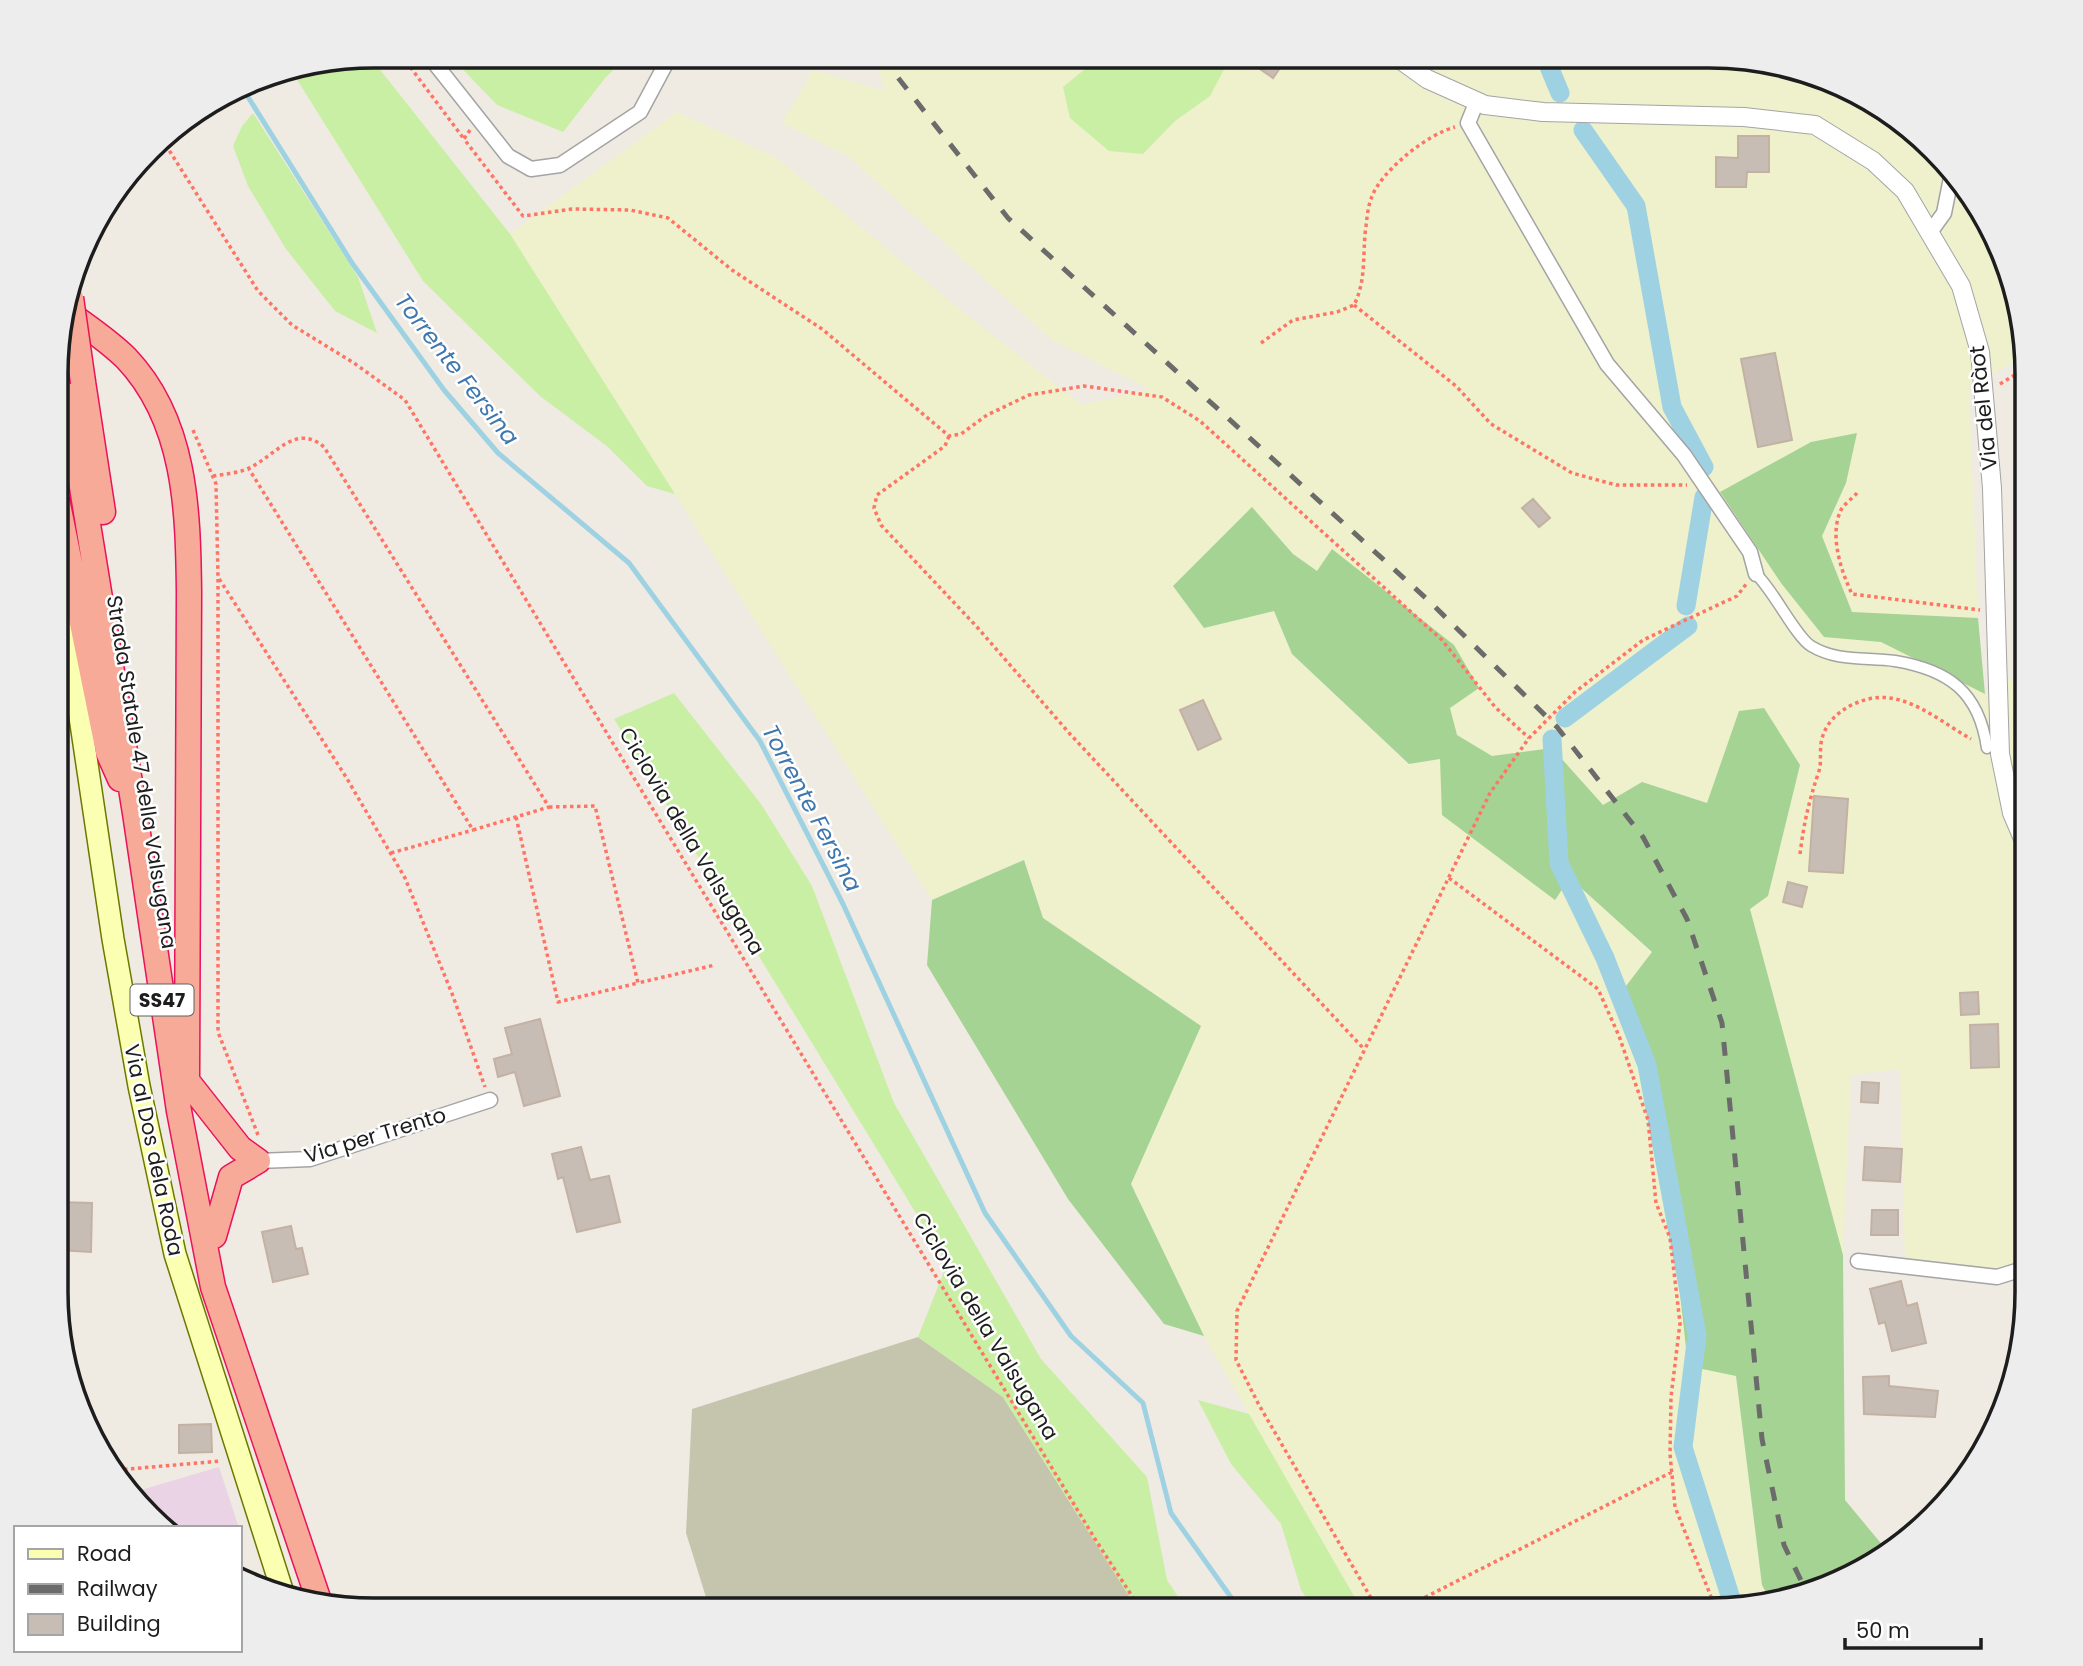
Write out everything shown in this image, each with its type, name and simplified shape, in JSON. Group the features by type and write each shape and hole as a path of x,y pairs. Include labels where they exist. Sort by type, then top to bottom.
{"highway":[{"path":"74,317 116,348 136,370 167,426 181,469 188,515 189,592 188,1079 240,1148 258,1161 231,1177 214,1236"},
{"name":"Strada Statale 47 della Valsugana","path":"72,327 74,384 179,1111 213,1287 316,1592"},
{"name":"Strada Statale 47 della Valsugana","path":"68,369 74,384 214,1236 232,1301 331,1595"},
{"path":"68,554 108,752 135,813"}],"main road":[{"name":"Via al Dos dela Roda","path":"68,637 139,1086 175,1254 280,1583"}],"street":[{"path":"438,68 508,156 531,169 560,164 640,112 664,68"},
{"name":"Via del Ràot","path":"1411,68 1427,79 1485,105 1543,112 1744,117 1815,125 1872,161 1905,191 1961,286 1980,352 1992,488 2000,754 2015,820"},
{"path":"1477,101 1468,123 1607,363 1684,455 1750,552 1756,574 1771,588 1809,645 1839,658 1895,662 1949,677 1969,696 1984,725 1987,748"},
{"path":"1931,231 1944,214 1950,185"},
{"name":"Via per Trento","path":"258,1161 310,1159 490,1100"},
{"path":"1858,1261 1997,1276 2015,1271"}],"path":[{"path":"411,68 523,216 572,209 629,210 668,218 732,270 822,329 949,436 961,434 987,415 1029,395 1084,386 1162,397 1200,421 1442,640 1495,707 1529,738"},
{"path":"464,139 477,120"},
{"path":"1261,343 1293,320 1336,312 1354,305 1363,287 1365,227 1371,196 1401,159 1441,131 1468,123"},
{"name":"Ciclovia della Valsugana","path":"168,148 258,291 292,325 354,363 405,400 413,411 1133,1598"},
{"path":"1354,305 1456,386 1492,424 1572,473 1616,485 1678,487 1702,481"},
{"path":"1983,394 2015,375"},
{"path":"192,429 213,476 218,577 218,1032 261,1142 285,1160"},
{"path":"949,436 945,446 877,495 874,508 881,525 977,627 1070,734 1364,1049"},
{"path":"213,476 249,469 299,437 314,438 324,447 549,807"},
{"path":"249,469 473,830"},
{"path":"1857,493 1842,510 1837,532 1842,572 1852,594 1996,612"},
{"path":"1371,1598 1259,1405 1236,1360 1237,1311 1490,793 1529,738 1575,692 1643,640 1737,596 1756,574"},
{"path":"218,577 346,777 405,878 453,996 490,1100"},
{"path":"1800,854 1810,790 1819,769 1822,737 1839,711 1862,701 1889,698 1919,708 1987,748"},
{"path":"390,853 549,807 595,806 638,983"},
{"path":"516,817 558,1002 715,965"},
{"path":"1449,877 1598,989 1619,1036 1648,1120 1656,1203 1670,1238 1673,1262 1680,1323 1671,1397 1675,1507 1712,1598"},
{"path":"125,1469 241,1460"},
{"path":"1424,1598 1672,1472"}],"shaded area":[{"path":"879,68 1086,68 1063,87 1143,154 1175,121 1210,96 1225,68 1709,68 1749,71 1807,84 1862,109 1879,120 1911,144 1939,172 1974,221 1999,276 2009,314 2014,362 1969,387 1978,618 1852,612 1822,536 1846,483 1811,442 1824,637 1881,642 1985,694 2015,676 2015,1263 1990,1269 1905,1259 1900,1069 1851,1075 1843,1255 1750,909 1739,711 1708,803 1642,782 1603,805 1552,748 1492,756 1457,735 1450,708 1332,549 1318,572 1293,554 1252,507 1204,628 1274,611 1292,654 1408,764 1440,759 1555,900 1570,878 1652,952 1623,990 1656,1076 1672,1201 1736,1376 1762,1585 1766,1592 1709,1598 1355,1598 1204,1336 1130,1184 1201,1026 1043,918 1024,860 932,900 510,234 677,112 777,158 962,311 1082,405 1149,389 1052,340 849,157 782,123 813,70 884,91"},
{"path":"918,1337 1003,1397 1130,1598 706,1598 686,1533 692,1409"},
{"path":"219,1467 238,1526 177,1526 141,1490"}],"green space":[{"path":"379,68 510,234 675,494 647,486 608,447 540,396 423,281 296,79 334,71"},
{"path":"462,68 615,68 563,132 497,105"},
{"path":"1086,68 1225,68 1210,96 1175,121 1143,154 1109,151 1070,118 1063,87"},
{"path":"253,113 358,277 377,333 335,311 286,249 248,186 233,146 242,126"},
{"path":"1857,433 1846,483 1822,536 1852,612 1978,618 1985,694 1881,642 1824,637 1781,583 1720,492 1811,442"},
{"path":"1252,507 1293,554 1317,571 1332,549 1454,645 1479,688 1450,708 1457,735 1492,756 1552,748 1603,805 1642,782 1707,803 1739,711 1764,708 1800,765 1768,896 1750,909 1843,1255 1845,1500 1882,1544 1862,1557 1807,1582 1766,1592 1762,1585 1736,1376 1688,1366 1656,1076 1623,990 1652,952 1570,878 1555,900 1442,815 1440,759 1409,764 1292,654 1274,611 1204,628 1173,586"},
{"path":"674,693 761,804 812,886 894,1103 1041,1359 1147,1477 1167,1580 1179,1598 1130,1598 1003,1397 918,1337 947,1264 614,719"},
{"path":"1024,860 1043,918 1201,1026 1131,1184 1204,1336 1164,1324 1068,1199 927,965 932,900"},
{"path":"1198,1400 1249,1414 1355,1598 1307,1598 1301,1590 1281,1524 1231,1464"}],"building":[{"path":"1258,68 1280,68 1273,78"},
{"path":"1738,136 1769,136 1769,172 1747,172 1746,187 1716,187 1716,157 1738,158"},
{"path":"1775,353 1792,440 1758,447 1741,359"},
{"path":"1533,499 1550,518 1539,527 1522,508"},
{"path":"1203,700 1221,739 1198,750 1180,710"},
{"path":"1814,796 1848,799 1843,873 1809,871"},
{"path":"1788,882 1807,887 1802,907 1783,902"},
{"path":"1978,992 1979,1014 1961,1015 1960,993"},
{"path":"540,1019 560,1096 524,1106 515,1072 498,1077 494,1059 512,1054 505,1028"},
{"path":"1998,1024 1999,1067 1971,1068 1970,1025"},
{"path":"1862,1082 1879,1083 1878,1103 1861,1102"},
{"path":"581,1147 590,1180 609,1176 620,1222 577,1232 563,1177 558,1179 552,1154"},
{"path":"1865,1147 1902,1149 1900,1182 1863,1180"},
{"path":"68,1202 92,1203 91,1252 68,1251"},
{"path":"1872,1210 1898,1210 1898,1235 1871,1235"},
{"path":"291,1226 296,1249 302,1248 308,1274 273,1282 262,1232"},
{"path":"1901,1281 1907,1306 1917,1303 1926,1343 1892,1351 1885,1322 1879,1324 1870,1289"},
{"path":"1889,1376 1889,1386 1938,1391 1935,1417 1864,1414 1863,1377"},
{"path":"211,1424 212,1452 179,1453 179,1425"}],"waterway":[{"path":"1550,68 1560,93"},
{"name":"Torrente Fersina","path":"248,96 352,263 444,390 498,453 629,563 760,741 843,904 985,1213 1071,1336 1143,1403 1171,1513 1231,1598"},
{"path":"1583,130 1636,206 1672,407 1704,467"},
{"path":"1686,606 1704,497"},
{"path":"1565,718 1688,626"},
{"path":"1552,739 1559,863 1605,958 1647,1065 1697,1335 1683,1447 1730,1597"}],"railway":[{"path":"890,68 1008,218 1429,601 1557,727 1643,837 1687,919 1722,1023 1762,1439 1784,1545 1802,1583"}]}
